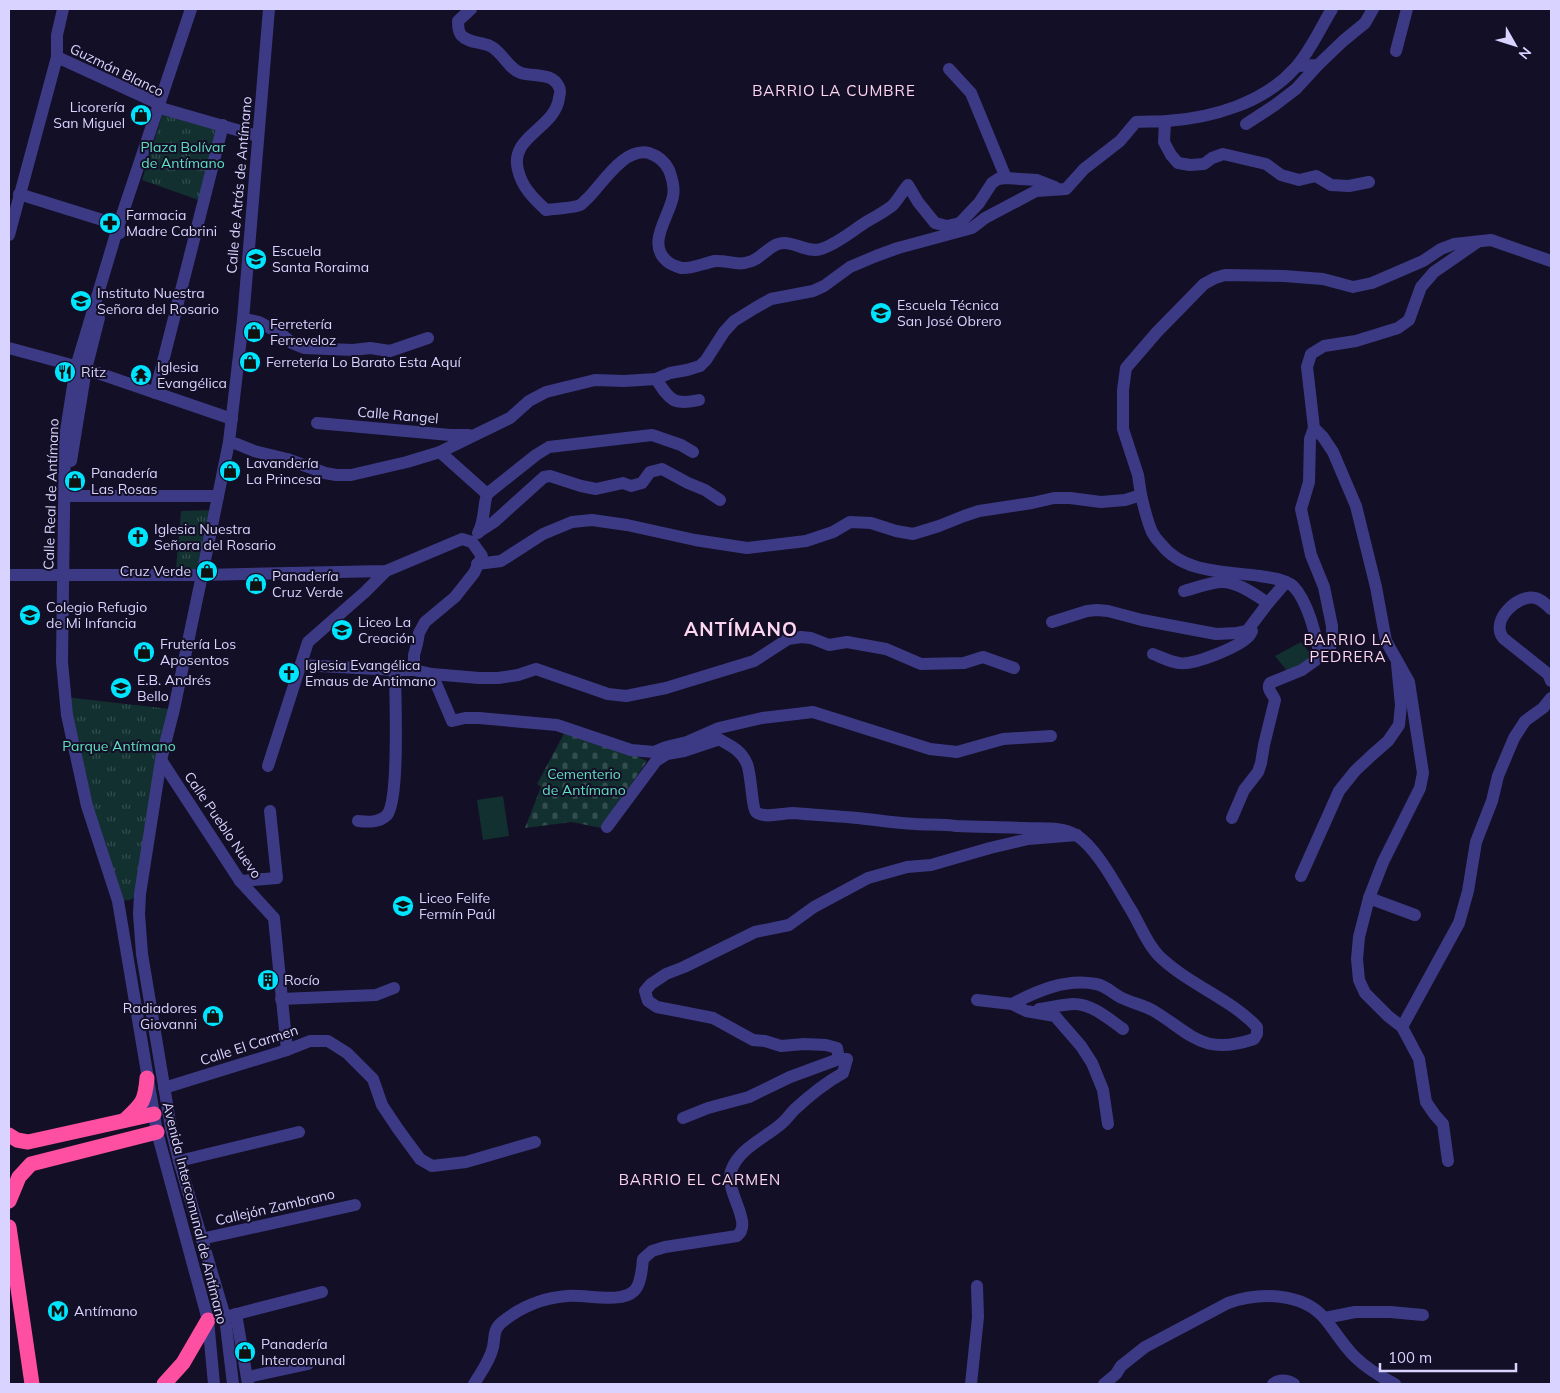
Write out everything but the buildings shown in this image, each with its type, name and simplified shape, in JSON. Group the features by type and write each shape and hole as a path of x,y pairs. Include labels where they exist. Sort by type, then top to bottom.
{"highway":[{"path":"124,1121 143,1101 146,1095 148,1078"},
{"path":"9,1135 18,1140 28,1142 161,1113"},
{"path":"9,1201 19,1178 30,1164 164,1130"},
{"path":"9,1227 32,1384"},
{"path":"164,1384 183,1363 208,1320"},
{"path":"30,1368 42,1384"}],"street":[{"path":"9,234 57,57 57,35 63,9"},
{"path":"162,107 191,9"},
{"path":"66,575 70,473 81,368 119,230 197,9"},
{"name":"Calle de Atrás de Antímano","path":"140,894 161,760 174,709 229,442 243,320 268,9"},
{"path":"471,9 458,21 461,35 467,39 490,46 510,66 522,73 551,78 559,86 558,106 552,116 520,146 517,156 516,163 520,177 532,197 546,210 581,205 613,169 627,158 638,153 649,153 659,158 673,178 673,195 659,231 658,244 661,254 668,262 680,268 715,261 741,264 763,255 774,245 784,243 794,244 809,250 820,250 883,212 891,206 908,185 918,202 935,223 947,226 960,223 979,203 992,183 998,179 1037,180 1057,188 1066,189"},
{"path":"229,442 254,451 288,459 325,473 351,475 440,452 510,418 529,401 546,392 594,380 656,379 670,372 700,366 734,321 771,299 813,291 824,286 850,267 876,256 898,248 972,228 991,214 1036,191 1066,189 1084,168 1098,160 1120,141 1136,122 1165,122 1219,113 1258,96 1287,77 1297,66 1332,9"},
{"path":"1246,124 1296,89 1343,41 1365,23 1373,9"},
{"path":"1396,51 1407,9"},
{"name":"Guzmán Blanco","path":"57,57 162,107 258,136"},
{"path":"1297,66 1318,65"},
{"path":"949,69 972,93 1006,178"},
{"path":"1165,122 1164,142 1178,163 1190,165 1204,164 1212,158 1223,154 1266,164 1281,175 1299,180 1316,176 1331,184 1349,186 1370,182"},
{"path":"155,393 222,125"},
{"path":"19,194 112,223 119,230"},
{"path":"1320,658 1314,630 1302,600 1292,586 1286,582 1211,571 1185,563 1167,552 1152,533 1141,495 1138,475 1122,430 1122,390 1126,368 1157,332 1204,284 1215,278 1226,276 1284,276 1323,279 1353,286 1372,283 1424,261 1441,249 1454,244 1491,240 1551,261"},
{"path":"1232,818 1244,790 1258,772 1261,763 1275,700 1268,685 1302,670 1320,658 1330,648 1332,638 1332,626 1324,587 1310,555 1301,509 1308,482 1310,438 1314,428 1306,367 1311,354 1324,346 1356,341 1398,328 1409,320 1421,287 1434,272 1478,241"},
{"path":"243,320 259,322 281,334 292,343 304,348 353,350 370,348 390,351 428,338"},
{"path":"9,348 81,368 232,419"},
{"name":"Calle Real de Antímano","path":"81,368 65,437 66,575 62,662 66,715 87,806 118,901"},
{"path":"656,379 674,401 688,402 698,400"},
{"name":"Calle Rangel","path":"317,422 450,435 475,434"},
{"path":"1314,428 1333,452 1356,506 1376,587 1386,641 1410,682 1423,773 1420,788 1383,862 1369,898 1359,937 1357,958 1359,980 1365,993 1402,1028 1419,1059 1426,1102 1434,1115 1443,1124 1448,1161"},
{"path":"414,670 414,655 419,633 425,622 455,597 474,572 482,556 476,536 483,520 487,494 536,455 548,447 652,435 693,452"},
{"path":"440,452 487,494"},
{"path":"9,575 202,575 386,571 462,539 476,536 544,477 550,476 596,489 623,484 632,486 642,483 650,472 662,469 705,490 720,500"},
{"path":"477,564 501,561 543,534 572,522 592,520 627,524 695,540 747,548 806,541 833,532 850,522 871,523 913,534 979,511 1054,498 1101,502 1126,500 1141,495"},
{"path":"70,496 218,496"},
{"path":"268,766 308,642 386,571"},
{"path":"1184,591 1219,582 1231,583 1268,602"},
{"path":"1052,622 1087,611 1097,610 1216,634 1237,633 1247,631 1268,602 1286,582"},
{"path":"1551,609 1535,598 1524,599 1502,616 1498,625 1499,632 1503,638 1548,674 1551,681"},
{"path":"1153,654 1181,664 1205,658 1222,652 1249,637 1255,621"},
{"path":"301,665 414,670 432,674 498,678 518,675 536,669 608,694 626,696 666,688 754,661 788,639 801,637 811,638 828,644 847,642 878,648 921,664 964,663 983,657 1014,668"},
{"path":"1301,876 1339,791 1355,771 1388,741 1399,725 1401,705 1396,659"},
{"path":"358,821 369,822 379,820 385,817 389,811 395,781 395,670"},
{"path":"432,674 452,721 465,718 479,718 557,725 631,750 654,752 666,747 714,736 735,747 747,763 752,783 753,807 756,812 765,815 785,813 843,816 915,824 940,823 956,826 1058,829 1077,836 1092,850 1101,863 1136,916 1148,941 1159,956 1196,984 1247,1016 1257,1027 1257,1034 1254,1040 1231,1045 1213,1046 1203,1043 1189,1036 1152,1010 1120,997 1108,988 1096,984 1079,983 1047,988 1012,1004"},
{"path":"1402,1028 1458,923 1468,891 1476,842 1492,801 1498,776 1514,738 1525,721 1543,708 1551,698"},
{"path":"607,827 656,761 668,754 684,751 714,736 719,728 762,718 813,712 930,749 957,752 1003,739 1051,736"},
{"name":"Calle Pueblo Nuevo","path":"161,760 240,881 274,918 287,1050"},
{"path":"240,881 278,878 270,811"},
{"path":"839,1059 837,1048 826,1045 804,1044 781,1046 765,1041 753,1040 713,1018 657,1007 648,1001 644,991 666,974 684,968 755,932 789,924 814,907 868,878 906,867 931,865 1028,839 1077,836"},
{"path":"118,901 134,899 140,894"},
{"name":"Avenida Intercomunal de Antímano","path":"140,894 139,914 142,954 164,1088 161,1113"},
{"path":"1369,898 1415,914"},
{"name":"Avenida Intercomunal de Antímano","path":"118,901 148,1078 161,1113 208,1320 214,1384"},
{"path":"128,957 133,952 142,954"},
{"path":"282,999 376,995 394,988"},
{"path":"977,1000 1012,1004 1026,1011 1055,1016 1081,1046 1092,1063 1102,1090 1108,1124"},
{"path":"1026,1011 1074,1004 1085,1006 1100,1013 1124,1029"},
{"name":"Calle El Carmen","path":"164,1088 287,1050 310,1041 328,1041 347,1053 373,1078 382,1105 398,1129 420,1159 432,1166 466,1162 535,1142"},
{"path":"474,1384 490,1357 494,1332 499,1324 523,1308 537,1302 568,1296 618,1298 628,1296 635,1290 643,1259 652,1251 677,1244 737,1236 741,1233 743,1226 742,1217 731,1189 730,1178 730,1171 736,1160 782,1124 813,1093 843,1073 847,1059 839,1059 790,1077 749,1097 708,1108 683,1118"},
{"name":"Avenida Intercomunal de Antímano","path":"164,1130 178,1161 202,1239 230,1315 233,1383"},
{"path":"178,1161 299,1132"},
{"name":"Callejón Zambrano","path":"202,1239 355,1205"},
{"path":"971,1384 978,1318 978,1286"},
{"path":"308,1364 248,1381 230,1315 322,1292"},
{"path":"1104,1384 1116,1374 1121,1366 1145,1347 1228,1303 1242,1298 1268,1296 1285,1297 1302,1302 1317,1311 1325,1318 1338,1338 1354,1356 1371,1370 1395,1384"},
{"path":"1325,1318 1355,1312 1390,1312 1423,1315"},
{"path":"1273,1384 1285,1380 1294,1384"}],"green space":[{"name":"Plaza Bolívar de Antímano","path":"164,109 223,125 204,202 142,180"},
{"path":"216,510 202,575 176,569 181,511"},
{"path":"1301,642 1314,658 1288,672 1275,656"},
{"name":"Parque Antímano","path":"65,697 170,709 140,894 130,900 118,901 70,727"},
{"name":"Cementerio de Antímano","path":"566,730 605,742 647,761 601,828 572,822 525,828 541,787 537,784"},
{"path":"503,796 509,836 483,840 477,800"}],"place":[{"name":"Licorería San Miguel","path":"141,115"},
{"name":"Farmacia Madre Cabrini","path":"110,223"},
{"name":"Escuela Santa Roraima","path":"256,259"},
{"name":"Instituto Nuestra Señora del Rosario","path":"81,301"},
{"name":"Escuela Técnica San José Obrero","path":"881,313"},
{"name":"Ferretería Ferreveloz","path":"254,332"},
{"name":"Ferretería Lo Barato Esta Aquí","path":"250,362"},
{"name":"Ritz","path":"65,372"},
{"name":"Iglesia Evangélica","path":"141,375"},
{"name":"Lavandería La Princesa","path":"230,471"},
{"name":"Panadería Las Rosas","path":"75,481"},
{"name":"Iglesia Nuestra Señora del Rosario","path":"138,537"},
{"name":"Cruz Verde","path":"207,571"},
{"name":"Panadería Cruz Verde","path":"256,584"},
{"name":"Colegio Refugio de Mi Infancia","path":"30,615"},
{"name":"Liceo La Creación","path":"342,630"},
{"name":"Frutería Los Aposentos","path":"144,652"},
{"name":"Iglesia Evangélica Emaus de Antimano","path":"289,673"},
{"name":"E.B. Andrés Bello","path":"121,688"},
{"name":"Liceo Felife Fermín Paúl","path":"403,906"},
{"name":"Rocío","path":"268,980"},
{"name":"Radiadores Giovanni","path":"213,1016"},
{"name":"Antímano","path":"58,1311"},
{"name":"Panadería Intercomunal","path":"245,1352"}],"district":[{"name":"BARRIO LA CUMBRE","path":"834,91"},
{"name":"ANTÍMANO","path":"741,629"},
{"name":"BARRIO LA PEDRERA","path":"1348,648"},
{"name":"BARRIO EL CARMEN","path":"700,1180"}]}
